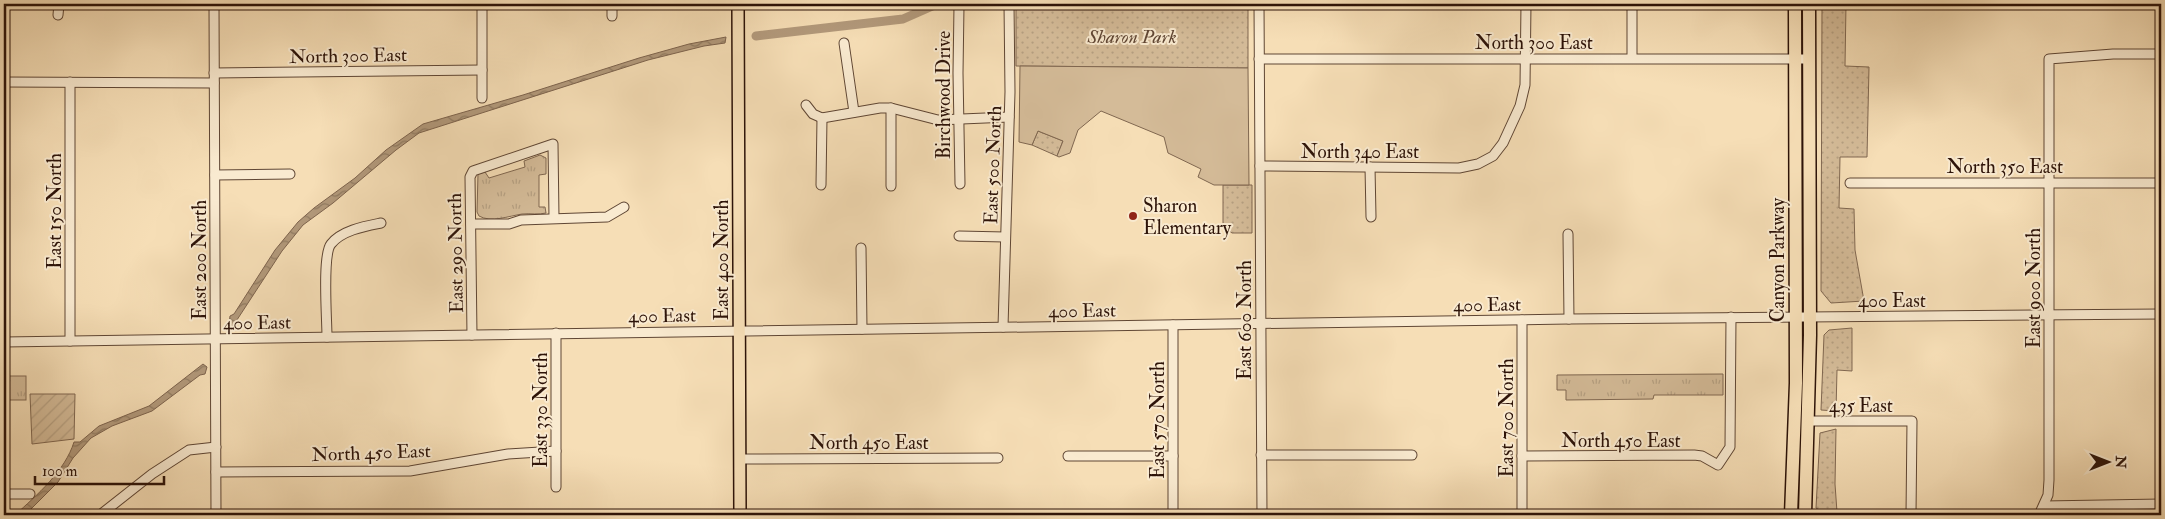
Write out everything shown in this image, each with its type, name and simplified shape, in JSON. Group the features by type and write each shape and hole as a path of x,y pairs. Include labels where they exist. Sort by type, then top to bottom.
{"highway":[{"name":"Canyon Parkway","path":"1791,515 1795,429 1796,316 1795,4"},
{"name":"Canyon Parkway","path":"1805,515 1809,421 1810,316 1809,4"}],"main road":[{"name":"East 400 North","path":"738,4 740,515"}],"street":[{"path":"58,15 59,4"},
{"name":"East 200 North","path":"214,4 216,515"},
{"path":"482,4 482,98"},
{"path":"612,4 612,16"},
{"name":"East 500 North","path":"1004,327 1010,118 1009,4"},
{"name":"East 600 North","path":"1260,4 1262,515"},
{"path":"1526,4 1526,58"},
{"path":"1632,4 1632,58"},
{"name":"Birchwood Drive","path":"960,6 960,184"},
{"path":"844,43 854,112"},
{"name":"East 900 North","path":"2039,515 2044,506 2049,480 2049,59 2113,54 2161,54"},
{"name":"North 340 East","path":"1260,166 1459,168 1478,164 1493,156 1503,143 1520,106 1525,84 1526,58"},
{"name":"North 300 East","path":"1260,59 1810,59"},
{"name":"North 300 East","path":"214,73 482,70"},
{"path":"4,82 214,83"},
{"name":"East 150 North","path":"70,82 70,341"},
{"path":"806,105 813,114 822,118 880,108 891,108 930,119 1010,118"},
{"path":"891,108 891,186"},
{"path":"821,185 822,118"},
{"name":"East 290 North","path":"472,335 470,177 472,171 553,144 554,218"},
{"path":"1370,167 1371,217"},
{"path":"214,175 290,174"},
{"name":"North 350 East","path":"1850,183 2161,183"},
{"path":"471,224 509,224 520,220 607,217 624,206"},
{"path":"327,337 326,262 330,245 340,236 381,223"},
{"path":"1568,234 1569,319"},
{"path":"959,236 1006,236"},
{"path":"861,248 862,329"},
{"name":"400 East","path":"4,342 1796,316 2161,314"},
{"name":"North 450 East","path":"1522,456 1694,455 1702,456 1718,465 1730,447 1731,317"},
{"name":"East 700 North","path":"1522,320 1522,515"},
{"name":"East 570 North","path":"1173,325 1173,515"},
{"name":"East 330 North","path":"556,333 556,487"},
{"name":"435 East","path":"1809,421 1912,421 1911,515"},
{"path":"100,515 152,474 189,450 216,448"},
{"name":"North 450 East","path":"216,472 410,471 508,454 556,451"},
{"path":"1261,455 1412,455"},
{"path":"1068,456 1173,456"},
{"name":"North 450 East","path":"741,459 998,458"},
{"path":"4,494 30,494"},
{"path":"2044,506 2161,504"}],"green space":[{"name":"Sharon Park","path":"1016,4 1248,4 1248,68 1016,66"},
{"path":"1822,4 1846,4 1845,66 1869,67 1867,157 1840,157 1839,208 1854,209 1855,250 1864,301 1831,303 1821,291"},
{"path":"1020,66 1248,68 1249,185 1214,185 1198,177 1201,169 1168,153 1164,137 1101,111 1078,130 1070,153 1057,156 1063,141 1038,131 1032,145 1019,142"},
{"path":"1038,131 1063,141 1057,156 1032,145"},
{"path":"540,155 546,158 546,174 539,175 539,207 545,207 546,213 522,214 494,219 479,216 477,212 478,174 485,172 489,178 525,167 524,161"},
{"path":"1223,185 1252,185 1252,233 1232,233 1223,226"},
{"path":"1852,328 1852,371 1837,370 1836,411 1821,410 1824,335 1829,330"},
{"path":"1723,374 1723,395 1654,395 1653,399 1566,400 1566,390 1557,390 1557,375"},
{"path":"4,376 26,376 26,400 4,400"},
{"path":"30,394 75,394 74,439 32,444"},
{"path":"1836,429 1835,484 1837,512 1825,513 1816,508 1820,433"}],"water":[{"path":"726,37 725,43 704,46 648,60 419,133 303,225 282,251 233,326 229,324 230,316 234,314 275,250 298,222 355,178 386,150 423,124 639,58 689,44"},
{"path":"203,364 207,367 205,374 200,375 152,411 112,426 91,438 73,458 58,482 25,515 15,515 57,473 70,453 74,442 80,442 99,426 149,406"}],"waterway":[{"path":"756,36 903,19 937,4"}],"place":[{"name":"Sharon Elementary","path":"1133,216"}]}
